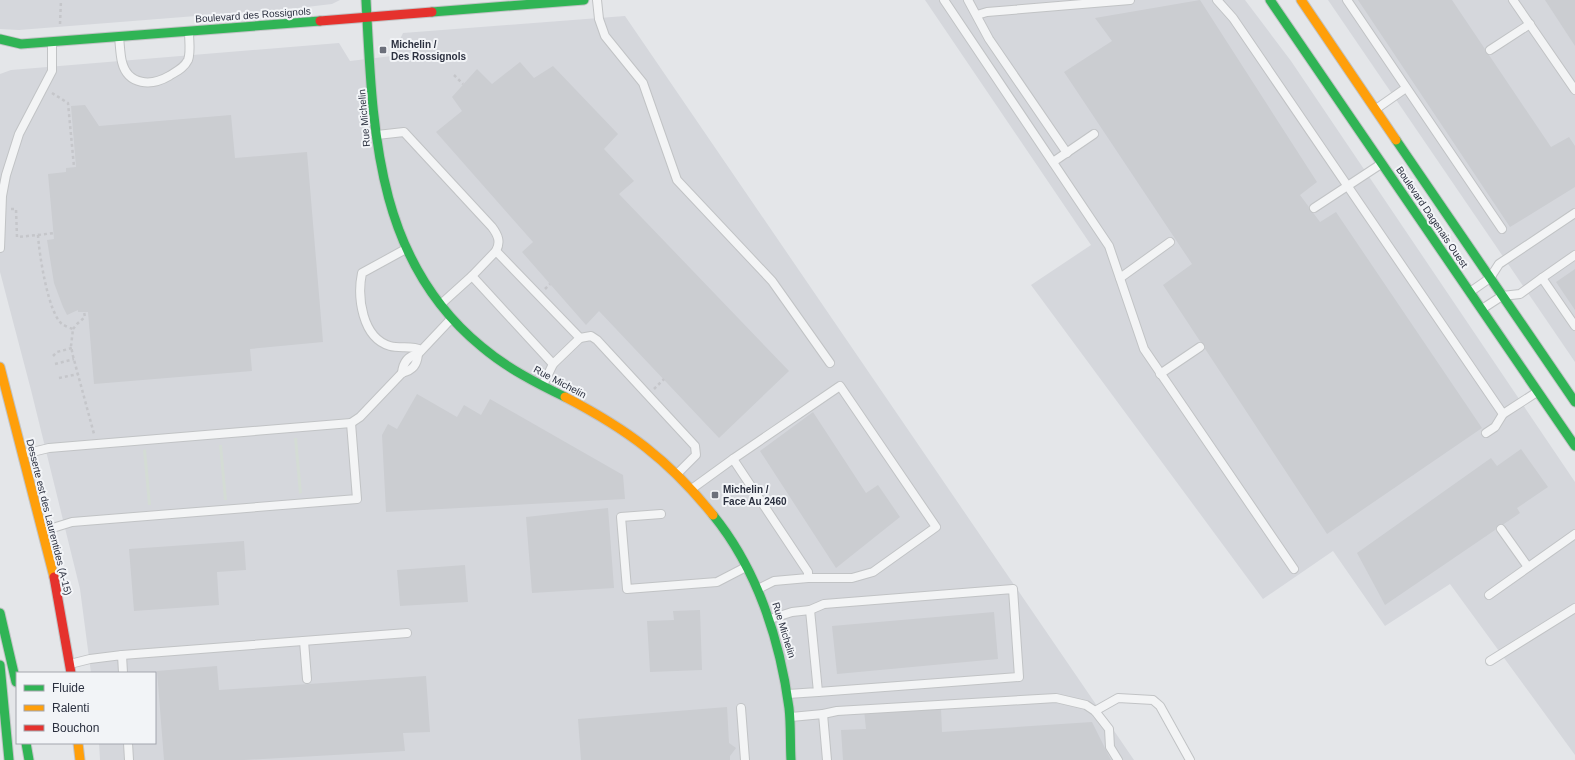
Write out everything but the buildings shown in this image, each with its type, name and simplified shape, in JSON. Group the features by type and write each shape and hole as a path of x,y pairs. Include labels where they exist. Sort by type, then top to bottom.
{"main road":[{"name":"Rue Michelin","path":"366,0 379,163 386,198 405,249 421,277 440,305 472,338 498,360 542,386 622,429 677,474 692,489 725,531 747,566 758,588 770,620 782,660 788,694 792,760"},
{"name":"Boulevard des Rossignols","path":"0,39 20,44 52,42 584,0"},
{"name":"Boulevard Dagenais Ouest","path":"1270,0 1575,446"},
{"name":"Boulevard Dagenais Ouest","path":"1301,0 1575,402"},
{"name":"Boulevard des Rossignols","path":"7,51 20,44"},
{"name":"Desserte est des Laurentides (A-15)","path":"0,367 43,531 58,599 70,669"},
{"path":"0,613 16,685"},
{"path":"0,665 9,760"},
{"path":"26,744 29,760"},
{"path":"78,744 80,760"}],"lane":[{"path":"597,0 600,24 605,36 643,83 677,180 772,281 830,363"},
{"path":"944,0 1109,246 1144,349 1294,569"},
{"path":"968,0 989,39 1067,153"},
{"path":"977,16 987,12 1130,0"},
{"path":"1217,0 1233,18 1503,414"},
{"path":"1347,0 1502,229"},
{"path":"1513,0 1575,90"},
{"path":"1490,50 1530,24"},
{"path":"119,36 122,62 129,74 141,82 155,83 181,69 186,64 190,52 189,31"},
{"path":"0,248 2,196 6,175 23,125 52,71 52,42"},
{"path":"1375,109 1406,88"},
{"path":"376,135 404,132 496,233 499,243 496,251 472,276 440,305"},
{"path":"1053,162 1094,134"},
{"path":"1314,208 1382,163"},
{"path":"1470,292 1490,278 1499,264 1575,213"},
{"path":"1120,278 1170,242"},
{"path":"405,249 362,273 360,285 363,314 367,326 385,344 419,352"},
{"path":"496,251 580,338"},
{"path":"1482,310 1502,296 1520,294 1575,255"},
{"path":"472,276 553,364"},
{"path":"1542,278 1575,326"},
{"path":"23,454 49,448 351,423 360,417 402,373 402,365 411,355 419,352 452,318"},
{"path":"542,386 553,364 580,338 590,336 597,340 695,446 696,455 677,474"},
{"path":"1160,374 1200,347"},
{"path":"692,489 733,459 840,386 936,527 883,565 867,574 852,578 808,578 774,581 758,588"},
{"path":"1486,433 1494,427 1503,414 1538,391"},
{"path":"43,531 72,522 357,499 351,423"},
{"path":"733,459 806,568 808,578"},
{"path":"661,514 621,517 626,589 717,582 747,566"},
{"path":"1502,530 1528,568"},
{"path":"1489,595 1575,534"},
{"path":"770,620 792,612 810,610 824,604 1013,589 1019,677 788,694"},
{"path":"1490,662 1575,608"},
{"path":"810,610 818,692"},
{"path":"70,669 90,659 122,655 407,633"},
{"path":"304,641 307,680"},
{"path":"122,655 123,672"},
{"path":"790,717 823,714 837,711 1056,698 1086,705 1095,711 1109,729 1110,747 1118,760"},
{"path":"1095,711 1118,698 1153,700 1160,706 1190,760"},
{"path":"741,708 745,760"},
{"path":"823,714 827,760"},
{"path":"128,744 129,760"}],"path":[{"path":"61,0 61,29"},
{"path":"454,75 463,84"},
{"path":"50,92 68,103 74,167"},
{"path":"16,209 17,237 54,233"},
{"path":"38,235 44,277 51,302 59,321 73,329"},
{"path":"84,312 85,317 73,329 72,348 94,436"},
{"path":"53,356 57,352 72,348"},
{"path":"55,364 74,359"},
{"path":"59,378 78,374"},
{"path":"657,386 664,379"}],"shaded area":[{"path":"0,0 340,0 332,4 298,8 19,30 0,29"},
{"path":"925,0 1245,0 1291,61 1575,482 1575,755 1450,584 1385,626 1333,551 1263,599 1031,285 1091,245"},
{"path":"1328,0 1575,0 1575,362"},
{"path":"625,16 1134,760 100,760 99,744 156,744 156,672 91,672 80,589 0,272 0,74 11,70 339,43 350,61 392,56 403,33"},
{"path":"294,438 297,438 302,493 299,494"},
{"path":"219,445 222,445 227,500 224,500"},
{"path":"146,449 151,505 148,505 143,450"}],"traffic: fast":[{"path":"366,0 372,95 377,142 386,188 400,232 419,274 446,312 482,347 501,362 522,375 565,397"},
{"path":"432,12 584,0"},
{"path":"1270,0 1575,446"},
{"path":"0,39 21,44 320,21"},
{"path":"1396,140 1575,402"},
{"path":"713,515 729,536 742,558 754,582 773,631 780,657 789,708 791,760"},
{"path":"0,613 16,682"},
{"path":"0,665 9,760"},
{"path":"26,744 29,760"}],"traffic: slow":[{"path":"1301,0 1396,140"},
{"path":"0,367 54,577"},
{"path":"565,397 608,421 646,447 697,495 713,515"},
{"path":"78,744 80,760"}],"traffic: jam":[{"path":"320,21 432,12"},
{"path":"54,577 71,672"}],"place":[{"name":"Michelin / Des Rossignols","path":"383,50"},
{"name":"Michelin / Face Au 2460","path":"715,495"}]}
